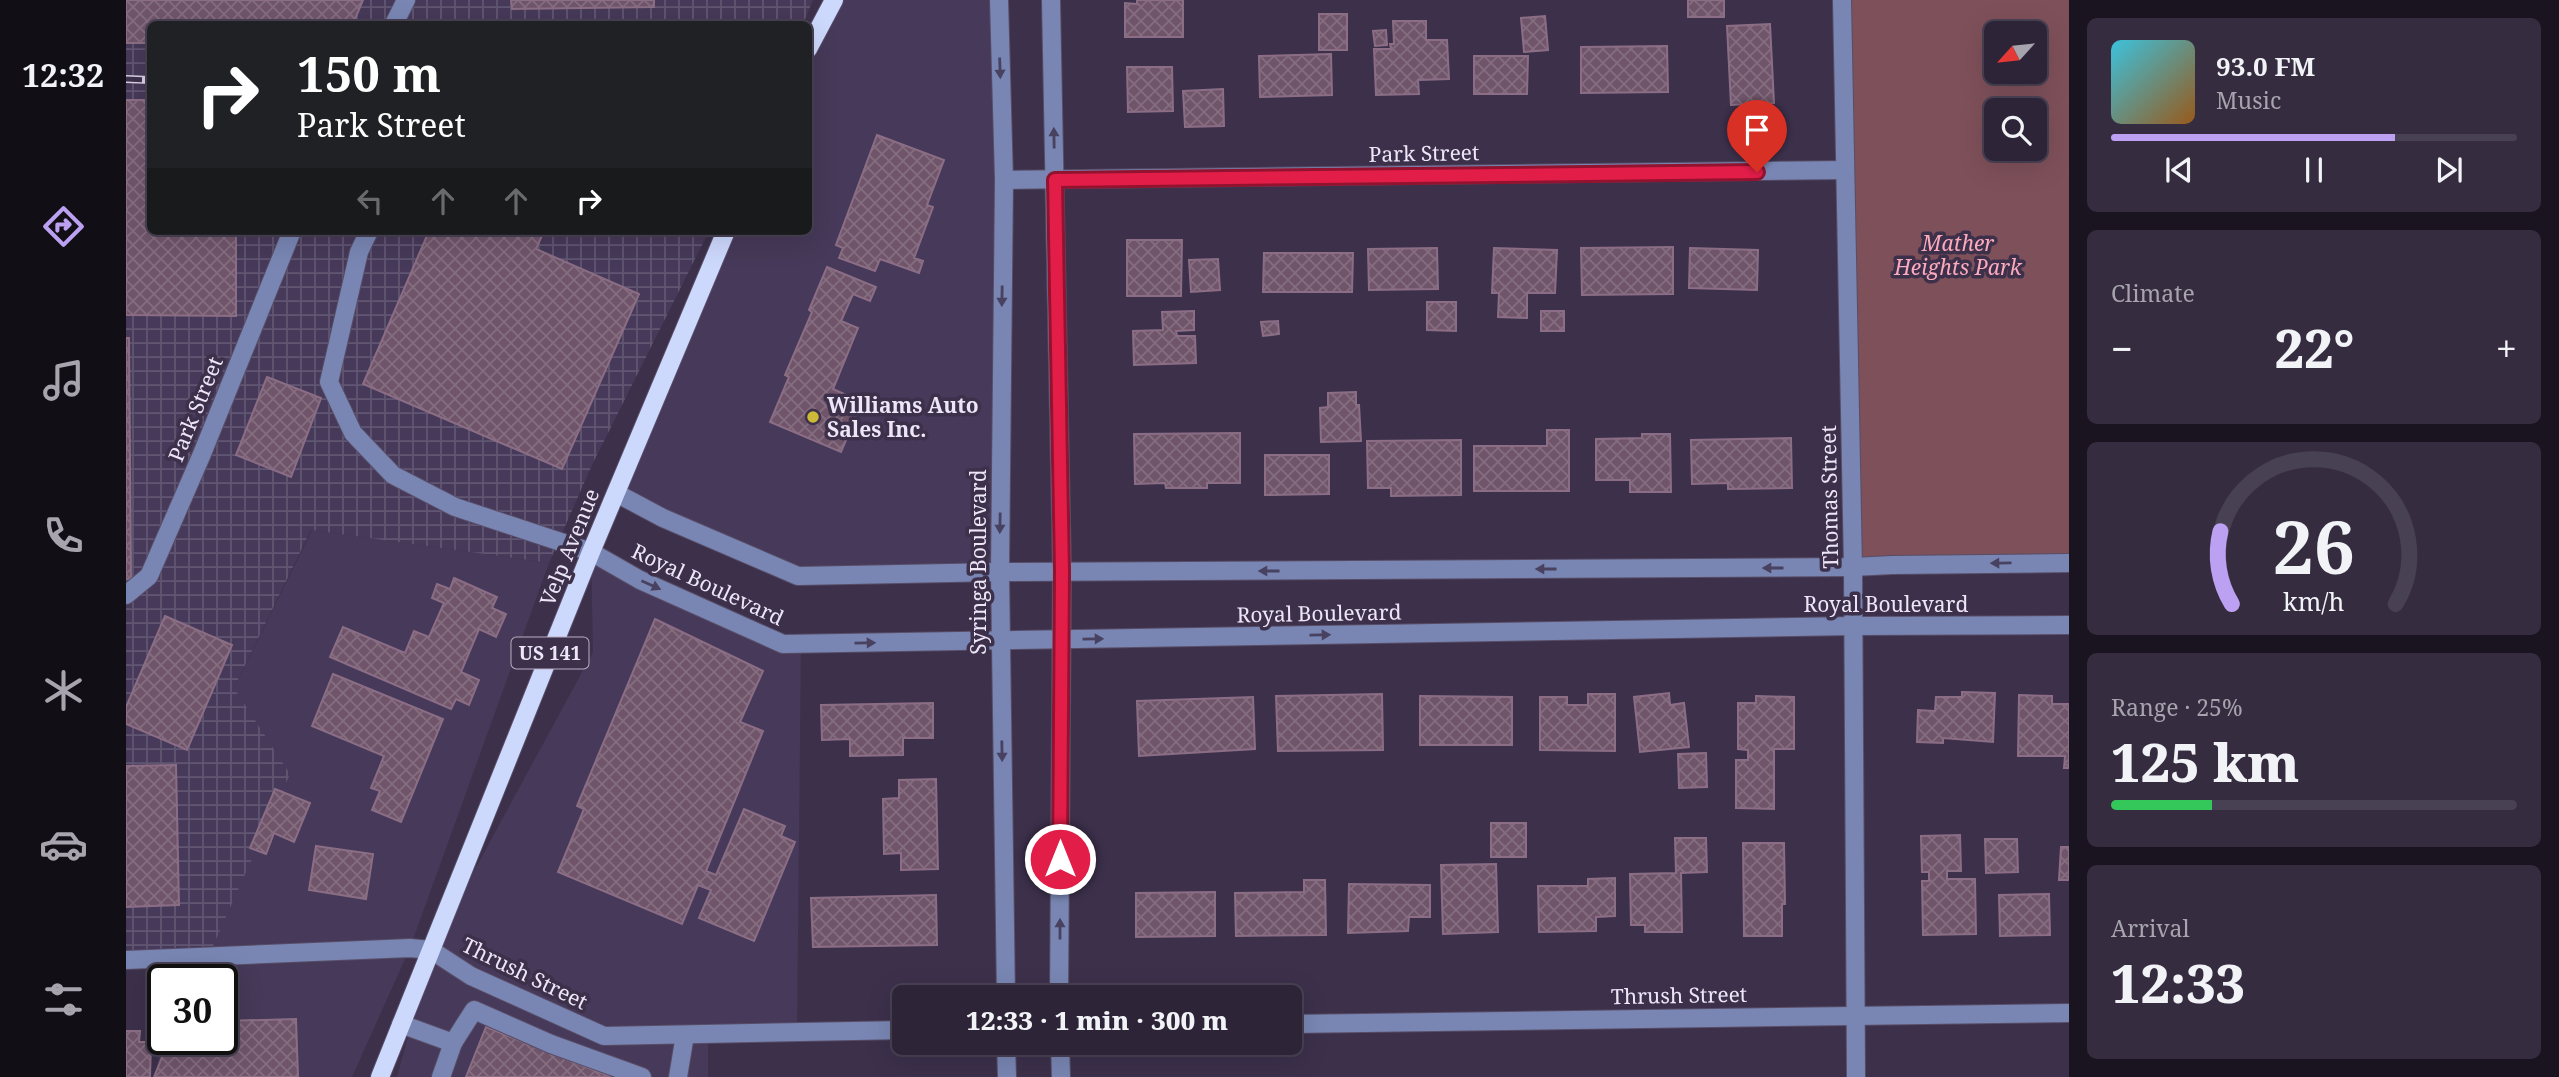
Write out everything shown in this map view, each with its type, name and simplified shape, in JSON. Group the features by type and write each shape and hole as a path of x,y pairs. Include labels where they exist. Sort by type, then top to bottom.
{"main road":[{"path":"812,41 834,0"},
{"name":"Velp Avenue","path":"380,1077 591,552 724,235"}],"street":[{"path":"396,21 406,0"},
{"name":"Syringa Boulevard","path":"999,0 1004,180 1000,572 1006,985"},
{"path":"1051,0 1062,572 1059,985"},
{"name":"Thomas Street","path":"1842,0 1854,626 1856,1077"},
{"name":"Park Street","path":"1004,180 1845,170"},
{"name":"Park Street","path":"126,595 149,576 290,235"},
{"name":"Royal Boulevard","path":"367,235 359,252 329,382 354,433 393,475 455,507 591,552 640,580 783,644 1854,626 2069,625"},
{"name":"Royal Boulevard","path":"616,493 663,518 798,576 1000,572 1853,567 2069,562"},
{"name":"Thrush Street","path":"126,960 410,948 431,950 471,976 604,1037 892,1030"},
{"path":"441,1077 453,1043 474,1010 551,1044 642,1077"},
{"name":"Thrush Street","path":"1302,1024 2069,1013"},
{"path":"551,1044 565,1019"},
{"path":"401,1024 453,1043"},
{"path":"678,1077 685,1035"},
{"path":"1006,1055 1007,1077"},
{"path":"1060,1055 1061,1077"}],"shaded area":[{"path":"126,0 813,0 804,21 147,21 147,235 707,235 592,465 549,563 311,530 234,688 290,774 208,957 126,960"},
{"path":"834,0 999,0 1000,572 798,576 616,493 724,235 812,235 812,43"},
{"path":"312,530 549,563 410,948 352,1077 156,1077 159,1055 238,1055 238,964 169,964 234,688"},
{"path":"591,552 801,644 797,1032 708,1034 708,1077 397,1077 431,950 593,652"}],"green space":[{"name":"Mather Heights Park","path":"1842,0 2069,0 2069,563 1853,567"}],"building":[{"path":"126,0 363,0 354,21 147,21 147,43 126,43"},
{"path":"511,0 654,0 654,7 512,9"},
{"path":"1137,0 1183,0 1183,37 1125,37 1125,3 1137,4"},
{"path":"1688,0 1724,0 1724,17 1688,17"},
{"path":"1319,14 1347,14 1347,50 1319,50"},
{"path":"1545,16 1548,50 1524,52 1521,18"},
{"path":"1393,21 1426,21 1426,40 1447,40 1449,79 1418,80 1419,94 1376,95 1374,49 1391,49 1390,44 1394,44"},
{"path":"1770,24 1774,103 1731,105 1727,26"},
{"path":"1386,30 1387,45 1375,46 1373,31"},
{"path":"1667,46 1668,92 1581,93 1581,47"},
{"path":"1331,54 1332,95 1260,97 1259,56"},
{"path":"1474,56 1528,56 1527,94 1474,94"},
{"path":"1127,67 1172,67 1173,111 1128,112"},
{"path":"1223,89 1224,126 1185,127 1183,91"},
{"path":"126,100 147,100 147,235 236,235 236,316 126,315"},
{"path":"877,135 944,160 927,205 933,207 914,258 923,261 919,273 880,259 875,271 839,258 843,248 836,245"},
{"path":"427,235 542,235 536,249 639,294 562,469 363,384"},
{"path":"1127,240 1182,240 1181,296 1127,296"},
{"path":"1673,247 1673,294 1582,295 1581,248"},
{"path":"1437,248 1438,289 1369,290 1368,249"},
{"path":"1494,248 1557,250 1555,293 1527,293 1527,318 1498,317 1499,293 1492,293"},
{"path":"1690,248 1758,250 1757,290 1689,288"},
{"path":"1264,253 1353,253 1352,292 1263,292"},
{"path":"1218,259 1220,290 1191,292 1189,260"},
{"path":"827,267 876,287 870,301 853,294 841,321 858,328 833,389 862,402 841,452 770,422 789,377 785,375 812,312 809,310"},
{"path":"1427,302 1456,302 1456,331 1427,330"},
{"path":"1194,311 1194,330 1176,331 1177,336 1195,336 1196,363 1134,365 1133,331 1163,330 1162,312"},
{"path":"1541,311 1564,311 1564,331 1541,331"},
{"path":"1278,321 1279,334 1263,336 1261,322"},
{"path":"126,338 129,338 131,579 126,579"},
{"path":"267,377 321,398 291,477 236,455"},
{"path":"1356,392 1361,441 1321,442 1320,408 1328,407 1328,393"},
{"path":"1547,430 1569,430 1569,491 1474,491 1474,446 1547,446"},
{"path":"1240,433 1240,483 1207,483 1207,488 1166,488 1165,483 1135,484 1134,434"},
{"path":"1642,434 1670,434 1671,492 1630,492 1630,480 1596,480 1596,439 1642,438"},
{"path":"1791,438 1792,488 1728,489 1728,483 1692,484 1691,440"},
{"path":"1461,440 1461,495 1391,496 1391,488 1368,488 1367,441"},
{"path":"1265,455 1329,455 1329,494 1265,495"},
{"path":"454,578 497,597 492,608 506,614 496,637 479,629 461,672 479,680 469,705 456,699 451,709 330,657 343,627 405,653 414,631 429,637 444,603 432,598 437,584 450,589"},
{"path":"165,616 232,645 187,750 126,724 126,707"},
{"path":"655,619 763,671 740,722 763,731 706,871 716,875 744,809 785,826 781,836 795,842 754,941 699,918 711,890 698,885 682,924 558,872 584,809 577,806"},
{"path":"333,674 443,719 401,822 372,810 380,791 371,788 384,756 312,726"},
{"path":"1962,692 1995,693 1993,742 1943,738 1943,743 1917,742 1918,710 1935,711 1936,697 1962,697"},
{"path":"1669,693 1670,705 1684,703 1689,747 1640,752 1634,697"},
{"path":"1382,694 1383,750 1278,751 1276,696"},
{"path":"1588,694 1615,694 1615,751 1540,750 1540,697 1567,697 1567,705 1588,705"},
{"path":"2019,695 2052,696 2052,704 2069,704 2069,768 2064,768 2065,756 2018,756"},
{"path":"1420,696 1512,697 1512,745 1420,745"},
{"path":"1756,696 1794,697 1794,749 1774,749 1774,809 1736,808 1736,760 1748,760 1748,750 1738,749 1738,703 1756,703"},
{"path":"1253,697 1255,749 1139,756 1137,701"},
{"path":"933,703 933,738 903,738 903,755 850,756 850,739 822,740 821,705"},
{"path":"1706,753 1707,787 1679,788 1678,754"},
{"path":"176,765 179,905 126,907 126,766"},
{"path":"936,779 938,869 901,870 901,853 884,854 883,799 899,798 899,780"},
{"path":"275,789 310,803 294,842 274,833 266,854 250,848"},
{"path":"1491,823 1526,823 1526,857 1491,857"},
{"path":"1960,835 1961,871 1947,871 1947,879 1975,879 1976,934 1923,935 1922,881 1929,881 1929,872 1922,872 1921,836"},
{"path":"1675,838 1706,838 1707,872 1681,873 1682,932 1645,932 1645,925 1631,925 1630,874 1676,873"},
{"path":"1985,839 2017,839 2018,872 1986,873"},
{"path":"1743,843 1784,843 1785,904 1782,904 1782,936 1744,936"},
{"path":"316,846 373,854 366,899 309,890"},
{"path":"2061,847 2069,847 2069,880 2059,880"},
{"path":"1496,864 1498,932 1443,934 1441,865"},
{"path":"1615,878 1615,916 1596,917 1596,931 1539,932 1538,886 1588,886 1588,879"},
{"path":"1304,880 1325,880 1326,935 1236,936 1235,893 1304,892"},
{"path":"1349,884 1430,885 1430,917 1409,917 1408,931 1348,933"},
{"path":"1215,892 1215,936 1136,937 1136,893"},
{"path":"2049,894 2050,935 2000,936 1999,895"},
{"path":"936,895 937,945 813,947 811,898"},
{"path":"296,1019 298,1077 154,1077 163,1055 238,1055 238,1021"},
{"path":"486,1027 611,1077 466,1077"},
{"path":"126,1031 140,1031 139,1042 147,1042 147,1055 151,1055 150,1077 126,1077"}],"railway":[{"path":"126,79 147,80"}],"place":[{"name":"Williams Auto Sales Inc.","path":"813,417"}],"route":[{"path":"1060,859 1062,572 1055,180 1757,172"}]}
